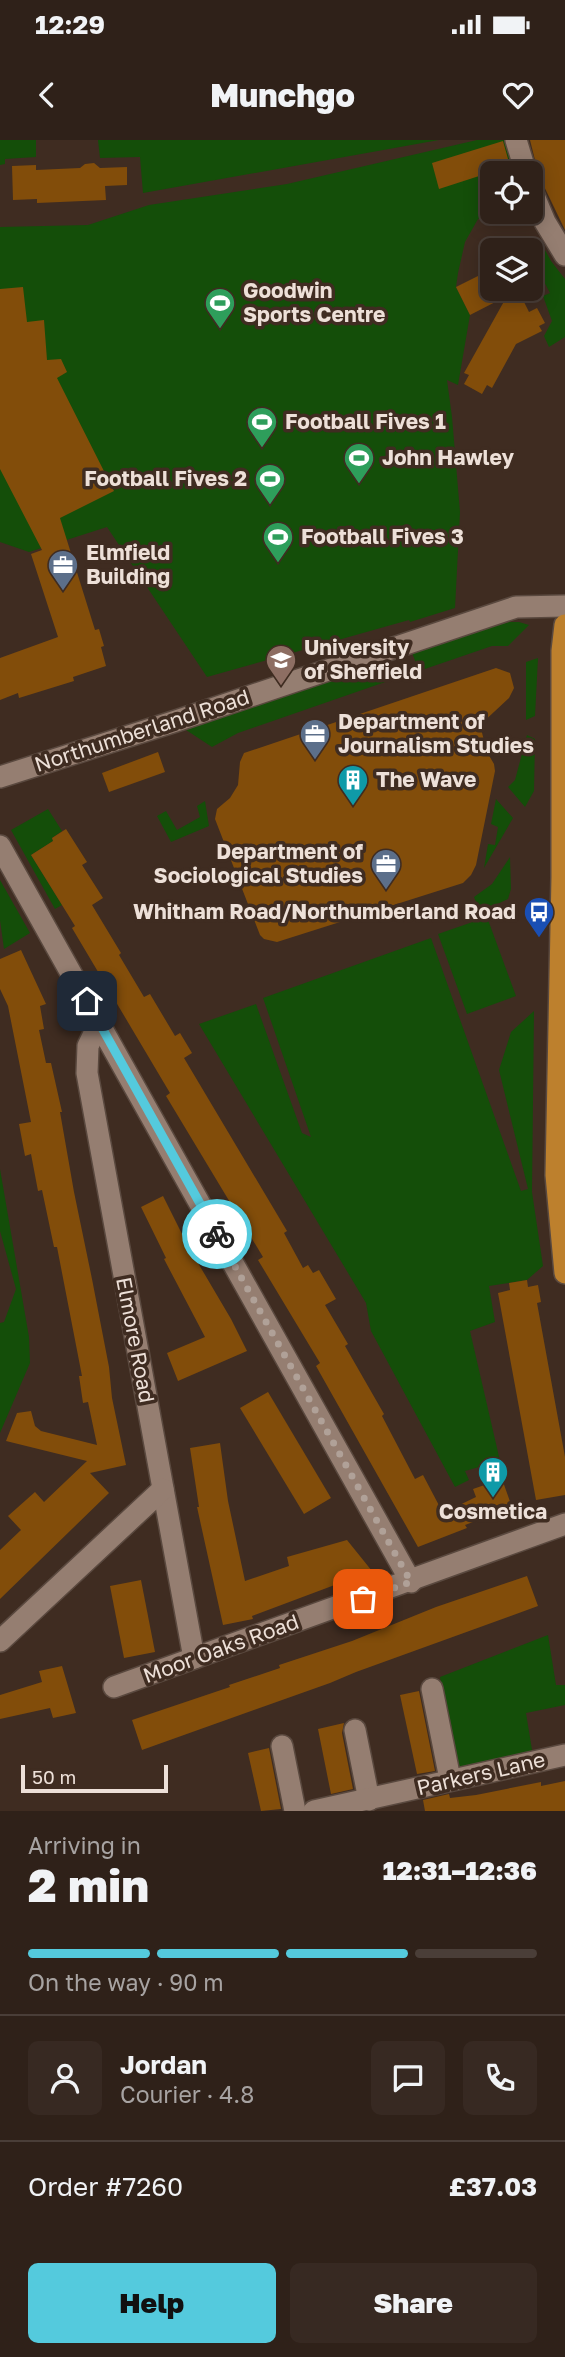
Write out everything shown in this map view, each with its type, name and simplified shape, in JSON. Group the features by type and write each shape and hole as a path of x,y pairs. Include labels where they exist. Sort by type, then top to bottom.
{"main road":[{"path":"565,625 562,651 562,1057 557,1201 565,1273"}],"street":[{"path":"516,140 522,161"},
{"path":"543,217 565,255"},
{"name":"Northumberland Road","path":"0,776 176,721 516,607 565,606"},
{"path":"0,846 411,1582"},
{"name":"Elmore Road","path":"99,1023 88,1046 87,1073 194,1658"},
{"path":"0,1642 163,1489"},
{"name":"Moor Oaks Road","path":"114,1687 411,1582 565,1524"},
{"path":"432,1689 450,1779"},
{"path":"355,1730 369,1800"},
{"path":"282,1746 295,1811"},
{"name":"Parkers Lane","path":"314,1811 565,1755"}],"green space":[{"path":"0,140 36,140 36,157 5,159 5,164 0,165"},
{"path":"98,140 439,140 143,193 140,157 100,158"},
{"name":"Goodwin Sports Centre","path":"477,140 507,140 513,161 480,161 480,218 465,242 456,287 470,315 458,385 447,380 460,512 455,608 207,677 107,527 29,552 0,542 0,227 88,225 149,205 287,184"},
{"path":"543,246 565,279 565,337 549,347 544,336 552,321 543,296 550,293 543,280"},
{"path":"509,622 529,625 508,646 492,646 419,671 411,650"},
{"path":"538,658 535,716 526,720 526,662"},
{"path":"381,662 385,663 391,680 238,733 212,747 183,728"},
{"path":"527,735 535,739 534,791 525,807 508,787 515,780"},
{"path":"496,799 513,818 484,868 488,844 495,845 498,827 491,824"},
{"path":"205,801 209,826 171,842 157,816 166,811 177,830 200,817 197,806"},
{"path":"48,809 62,831 52,838 53,841 31,855 62,905 55,909 11,830"},
{"path":"510,857 511,889 508,899 480,912 474,897 492,884"},
{"path":"0,880 30,933 4,949 0,920"},
{"path":"487,917 516,996 467,1014 438,934"},
{"path":"431,938 521,1191 528,1189 499,1070 511,1032 534,1011 532,1192 543,1266 527,1280 489,1286 495,1322 470,1331 500,1461 465,1471 469,1480 455,1487 371,1331 366,1303 199,1024 256,1004 302,1133 311,1137 263,998"},
{"path":"0,1169 29,1337 30,1363 0,1433 0,1323 4,1322 16,1289 0,1231"},
{"path":"548,1635 556,1685 565,1685 565,1705 526,1713 533,1756 456,1771 440,1677"}],"building":[{"path":"530,140 565,140 565,230 543,184 543,161 535,161"},
{"path":"503,141 509,161 480,161 480,176 439,189 432,163"},
{"path":"94,163 100,168 127,167 127,185 105,186 106,200 37,203 37,199 13,200 12,166 36,165 36,170 80,168"},
{"path":"480,275 480,301 497,301 470,315 456,287"},
{"path":"23,287 27,322 44,320 47,360 61,359 67,372 57,378 114,491 60,518 95,630 99,629 106,666 73,677 74,681 19,698 18,693 0,700 0,658 58,637 31,554 42,550 0,469 0,289"},
{"path":"504,301 524,301 529,312 537,308 545,323 539,326 542,331 516,344 492,388 487,385 482,394 464,384 469,375 464,373"},
{"name":"The Wave","path":"496,668 510,673 514,688 509,698 480,725 495,771 476,865 471,875 463,883 277,942 264,939 260,935 215,819 217,809 230,798 238,785 240,762 244,753"},
{"path":"158,752 165,772 109,792 102,773"},
{"path":"66,829 87,862 82,865 103,898 92,905 121,953 119,955 144,997 150,994 175,1036 180,1033 192,1053 184,1058 287,1231 284,1233 303,1268 308,1265 313,1273 319,1270 336,1299 325,1305 348,1344 345,1346 384,1414 382,1416 415,1479 423,1475 443,1513 476,1497 473,1489 502,1479 513,1510 465,1525 467,1528 418,1547 316,1366 320,1363 258,1260 263,1257 166,1096 170,1093 72,928 75,926 31,855"},
{"path":"21,950 46,1004 40,1006 44,1029 39,1030 46,1063 51,1063 62,1112 74,1192 126,1465 90,1473 109,1493 0,1599 0,1550 21,1530 8,1516 35,1492 44,1502 87,1461 6,1441 17,1413 31,1411 35,1426 41,1431 97,1445 88,1402 83,1403 79,1376 82,1376 57,1247 54,1247 42,1190 38,1191 31,1154 25,1156 19,1124 31,1122 8,1006 0,989 0,959"},
{"path":"163,1196 247,1351 178,1381 167,1353 205,1337 164,1259 166,1258 141,1207"},
{"path":"527,1280 528,1287 538,1285 541,1302 537,1303 565,1457 565,1495 536,1500 498,1293 510,1290 509,1283"},
{"path":"268,1392 331,1498 304,1514 240,1408"},
{"path":"220,1443 228,1501 245,1581 289,1566 287,1557 347,1540 372,1571 252,1616 253,1619 223,1625 197,1507 190,1448"},
{"path":"527,1576 538,1606 142,1750 132,1720 230,1687 229,1685 280,1668 279,1665"},
{"path":"141,1580 155,1652 124,1658 110,1586"},
{"path":"62,1666 76,1713 53,1718 50,1708 0,1719 0,1695 42,1682 39,1671"},
{"path":"419,1691 435,1771 417,1774 400,1695"},
{"path":"344,1723 342,1733 353,1789 331,1794 318,1729"},
{"path":"269,1748 281,1809 261,1811 248,1753"},
{"path":"565,1781 565,1811 425,1811 423,1800 449,1794 450,1798 541,1782 541,1786"}],"way so far":[{"path":"217,1234 411,1582 363,1599"}],"place":[{"name":"Goodwin Sports Centre","path":"220,330"},
{"name":"Football Fives 1","path":"262,449"},
{"name":"John Hawley","path":"359,485"},
{"name":"Football Fives 2","path":"270,506"},
{"name":"Football Fives 3","path":"278,564"},
{"name":"Elmfield Building","path":"63,592"},
{"name":"University of Sheffield","path":"281,687"},
{"name":"Department of Journalism Studies","path":"315,761"},
{"name":"The Wave","path":"353,807"},
{"name":"Department of Sociological Studies","path":"386,891"},
{"name":"Whitham Road/Northumberland Road","path":"539,939"},
{"name":"Cosmetica","path":"493,1499"}],"route":[{"path":"87,1001 217,1234"}]}
